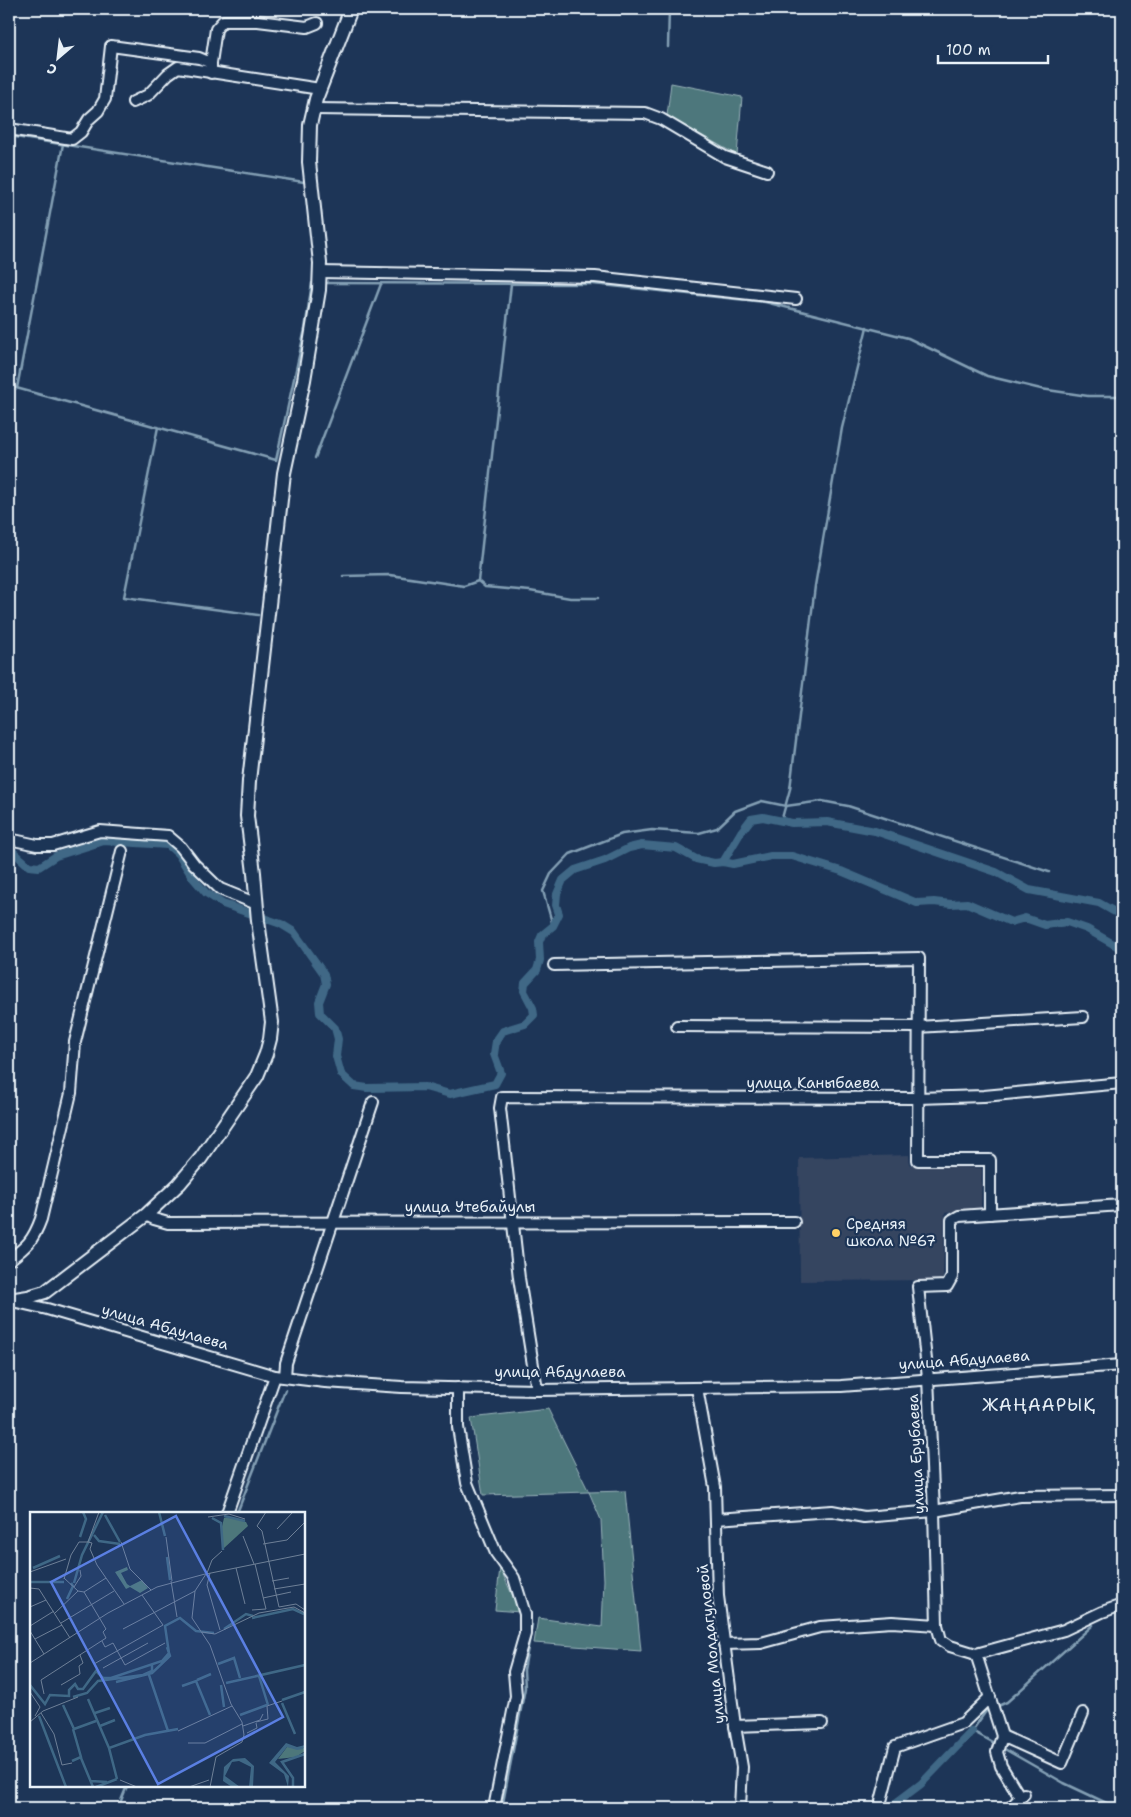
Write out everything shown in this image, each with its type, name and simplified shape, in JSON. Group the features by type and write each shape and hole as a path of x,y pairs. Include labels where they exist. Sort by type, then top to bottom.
{"main road":[{"path":"9,1300 45,1292 146,1215 179,1184 201,1158 256,1076 266,1054 270,1039 272,1022 247,816 249,781 284,473 304,380 319,281 309,162 310,125 320,89 351,9"}],"street":[{"path":"211,68 216,29 222,21 258,21 307,27 317,22"},
{"path":"9,129 72,139 81,132 105,99 110,46 199,58 211,68"},
{"path":"133,102 148,96 168,74 178,67 211,68 320,89"},
{"path":"314,109 645,113 661,120 725,157 767,171"},
{"path":"319,281 595,277 796,299"},
{"path":"9,839 37,845 53,845 100,830 168,836 182,847 194,864 220,889 258,912"},
{"path":"9,1260 34,1237 41,1219 71,1093 75,1042 122,851"},
{"path":"554,965 919,958 918,1160 990,1160 990,1214"},
{"path":"678,1026 918,1026 1083,1017"},
{"name":"улица Каныбаева","path":"513,1222 500,1108 502,1097 917,1098 984,1096 1122,1083"},
{"path":"227,1512 286,1363 373,1102"},
{"name":"улица Ерубаева","path":"976,1654 950,1646 941,1640 937,1625 928,1378 918,1287 947,1286 952,1278 952,1220 958,1216 1122,1205"},
{"name":"улица Утебайулы","path":"146,1215 168,1223 794,1222"},
{"path":"513,1222 519,1278 537,1390"},
{"name":"улица Абдулаева","path":"9,1300 47,1309 280,1377 402,1387 537,1390 841,1386 1122,1365"},
{"path":"458,1388 458,1427 467,1483 496,1553 514,1578 525,1614 525,1634 514,1672 516,1696 494,1808"},
{"name":"улица Молдагуловой","path":"697,1388 715,1487 718,1596 742,1767 740,1808"},
{"path":"716,1519 832,1511 864,1517 934,1511 1020,1496 1122,1495"},
{"path":"1010,1808 1022,1795 1001,1766 998,1752 1002,1736 976,1654 1064,1630 1122,1605"},
{"path":"724,1644 761,1643 820,1627 892,1622 937,1625"},
{"path":"881,1801 896,1747 964,1723 990,1697"},
{"path":"1002,1736 1062,1763 1082,1713"},
{"path":"735,1726 822,1723"}],"shaded area":[{"path":"909,1155 910,1165 982,1168 981,1208 945,1213 943,1280 800,1281 799,1158"}],"green space":[{"path":"671,83 742,97 737,155 667,116"},
{"path":"548,1409 589,1492 483,1495 471,1418"},
{"path":"625,1491 641,1651 534,1643 538,1618 602,1627 604,1580 601,1520 589,1492"},
{"path":"500,1568 520,1612 495,1610"}],"waterway":[{"path":"668,47 669,9"},
{"path":"9,136 304,182"},
{"path":"17,388 63,144"},
{"path":"9,386 276,460 305,329 312,283 315,283"},
{"path":"323,283 593,284 765,302 908,338 987,376 1041,389 1088,396 1122,396"},
{"path":"315,458 381,284"},
{"path":"511,284 478,581 485,587 530,591 570,598 598,598"},
{"path":"781,822 790,789 815,586 842,428 867,327"},
{"path":"158,427 124,597 258,615"},
{"path":"343,576 390,575 464,586 478,581"},
{"path":"553,926 543,891 551,874 570,854 622,834 652,830 699,833 717,828 735,811 762,801 786,806 822,801 848,806 1049,872"},
{"path":"723,862 751,819 763,817 792,823 827,822 875,831 996,872 1029,890 1099,903 1122,916"},
{"path":"9,848 29,866 39,867 56,856 104,841 168,845 178,854 193,878 206,893 223,904 281,924 294,932 324,974 326,984 319,1002 320,1013 335,1028 338,1039 336,1056 341,1074 354,1086 367,1088 425,1087 450,1094 495,1084 501,1073 494,1054 496,1041 503,1031 525,1024 534,1015 533,1008 524,991 525,983 537,970 540,960 539,942 542,935 553,926 559,914 556,905 557,894 563,880 575,870 605,860 629,848 642,845 676,848 696,859 714,863 733,864 771,856 792,856 841,871 917,903 967,903 1011,922 1025,918 1045,925 1067,922 1087,929 1122,949"},
{"path":"237,1512 285,1390"},
{"path":"502,1808 525,1688 524,1670 532,1625"},
{"path":"996,1707 1007,1702 1093,1625"},
{"path":"991,1709 986,1711 972,1731 996,1744"},
{"path":"889,1808 921,1784 972,1731"},
{"path":"1001,1747 1064,1783 1117,1808"},
{"path":"118,1808 127,1787"}],"place":[{"name":"Средняя школа №67","path":"836,1233"}],"district":[{"name":"ЖАҢААРЫҚ","path":"1039,1405"}]}
